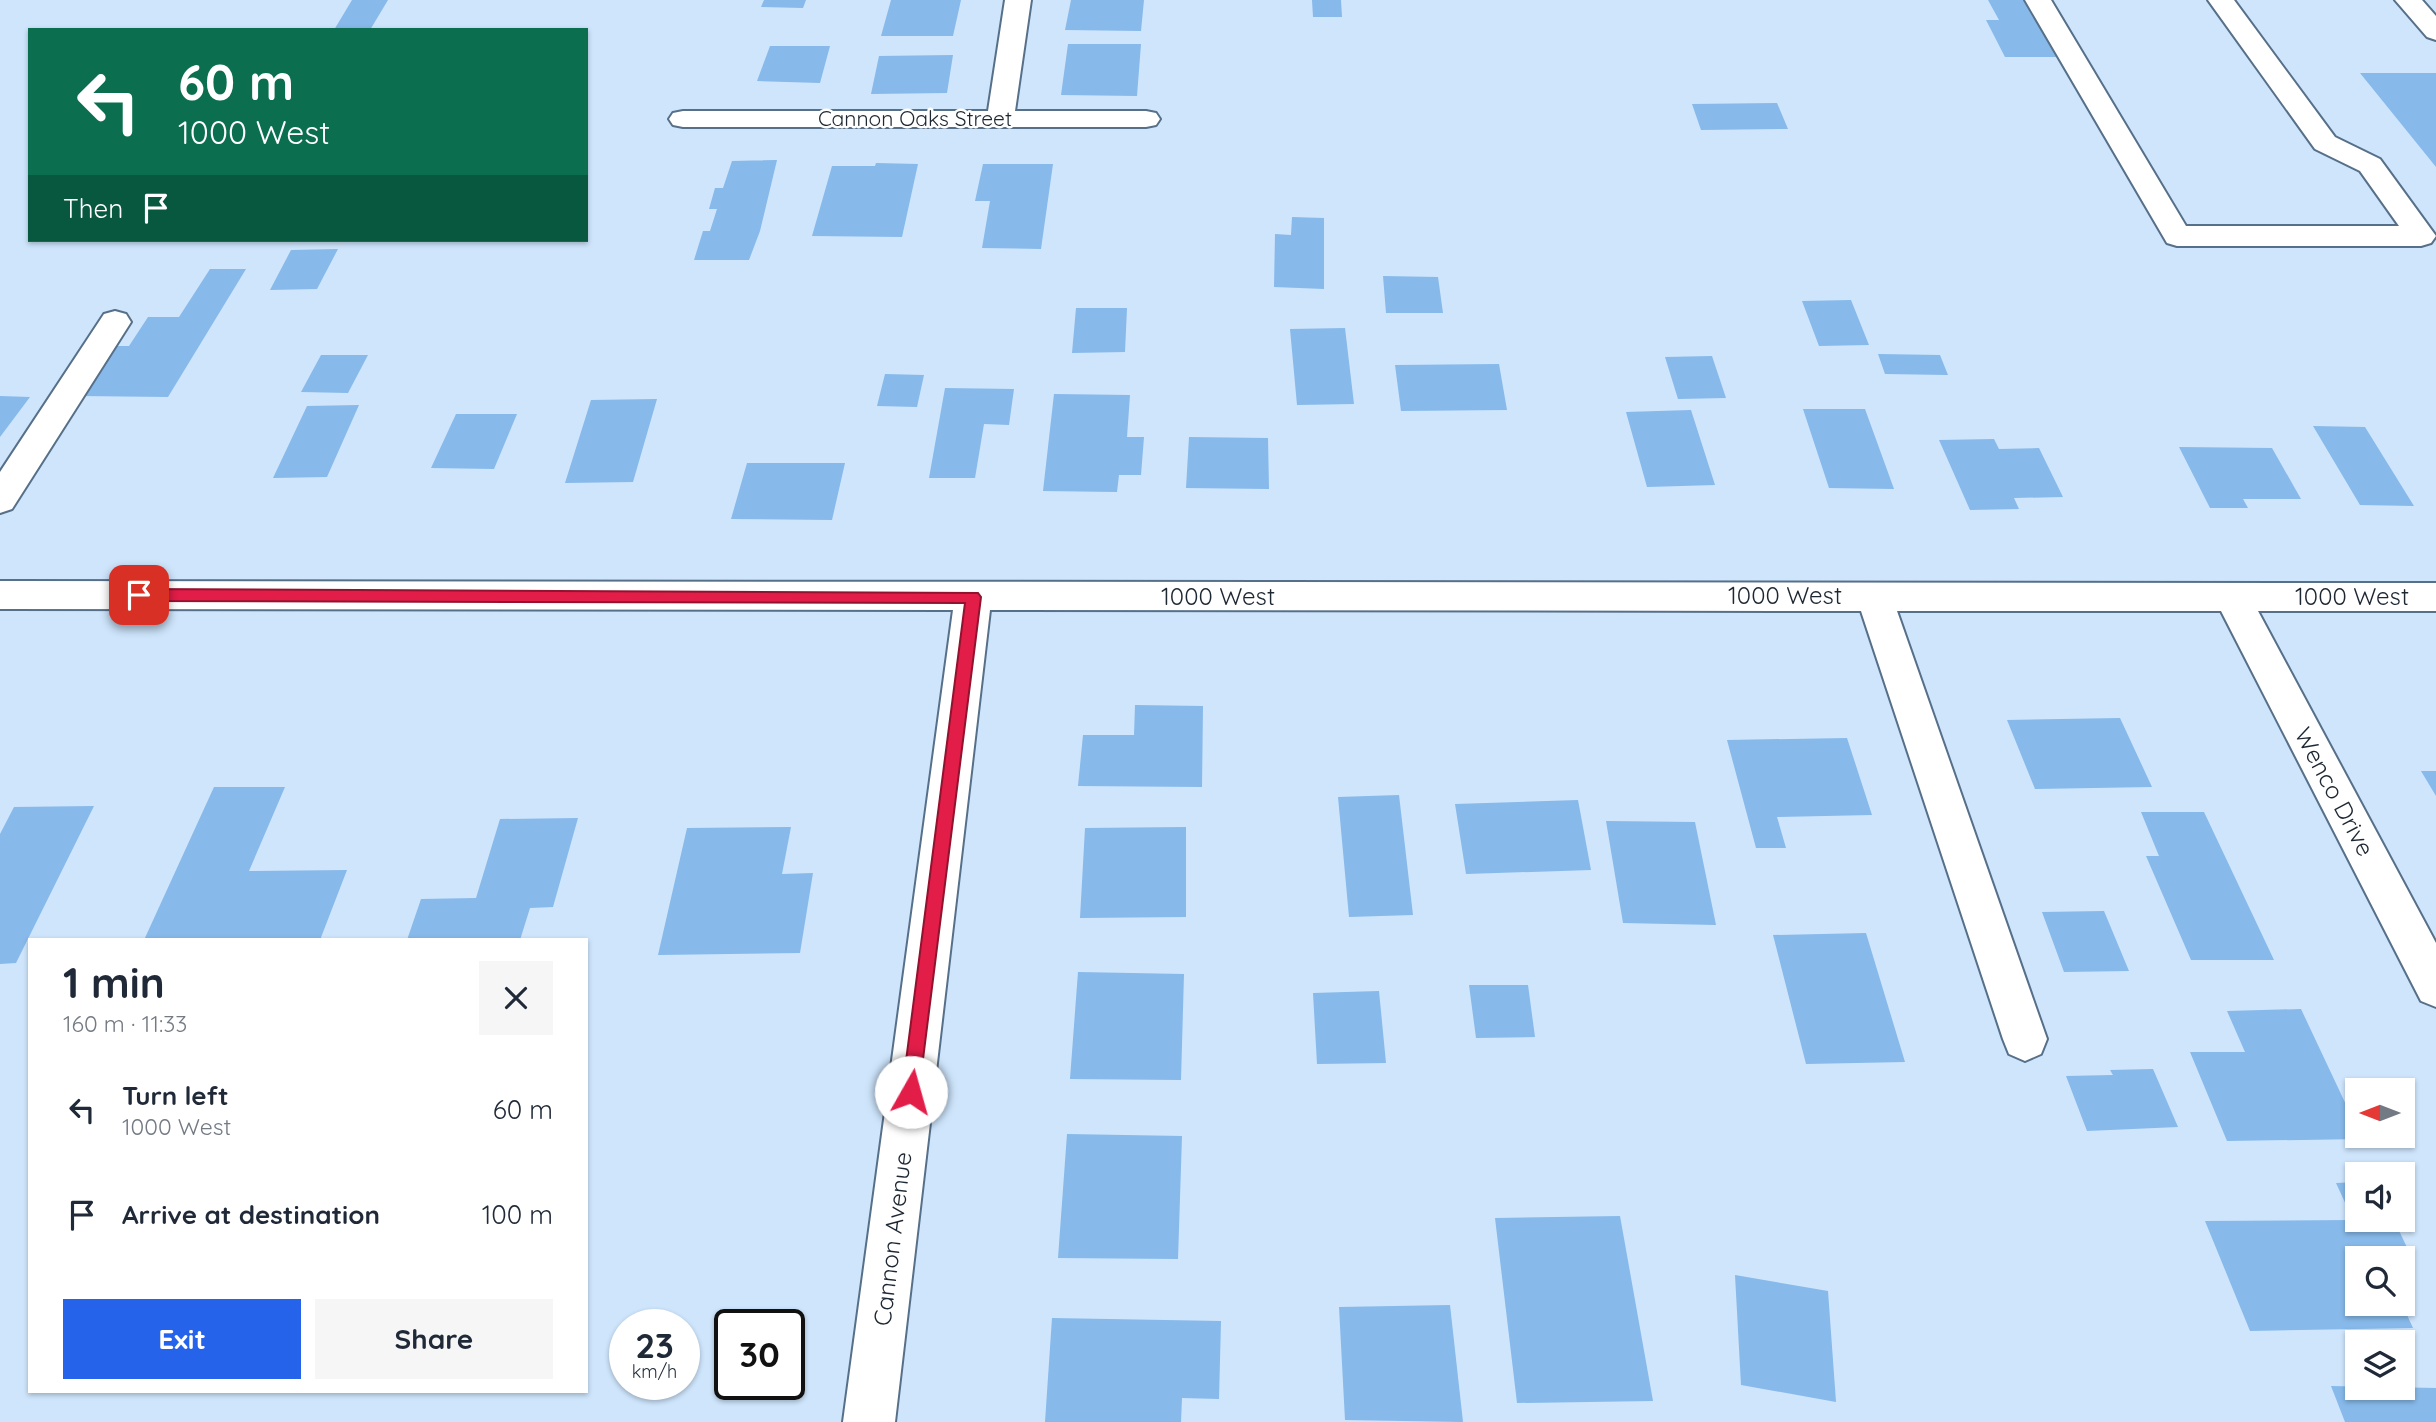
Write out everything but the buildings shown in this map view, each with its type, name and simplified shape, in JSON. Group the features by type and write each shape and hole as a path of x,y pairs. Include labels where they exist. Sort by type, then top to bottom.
{"street":[{"path":"1000,119 1018,0"},
{"path":"2038,0 2177,236 2421,236 2370,165 2325,144 2221,0"},
{"path":"2408,0 2436,32"},
{"name":"Cannon Oaks Street","path":"683,119 1146,119"},
{"path":"0,500 115,322"},
{"name":"1000 West","path":"0,595 2436,597"},
{"path":"1874,596 2025,1039"},
{"name":"Cannon Avenue","path":"869,1422 973,597"},
{"name":"Wenco Drive","path":"2232,597 2436,986"}],"route":[{"path":"139,595 973,597 911,1092"}]}
